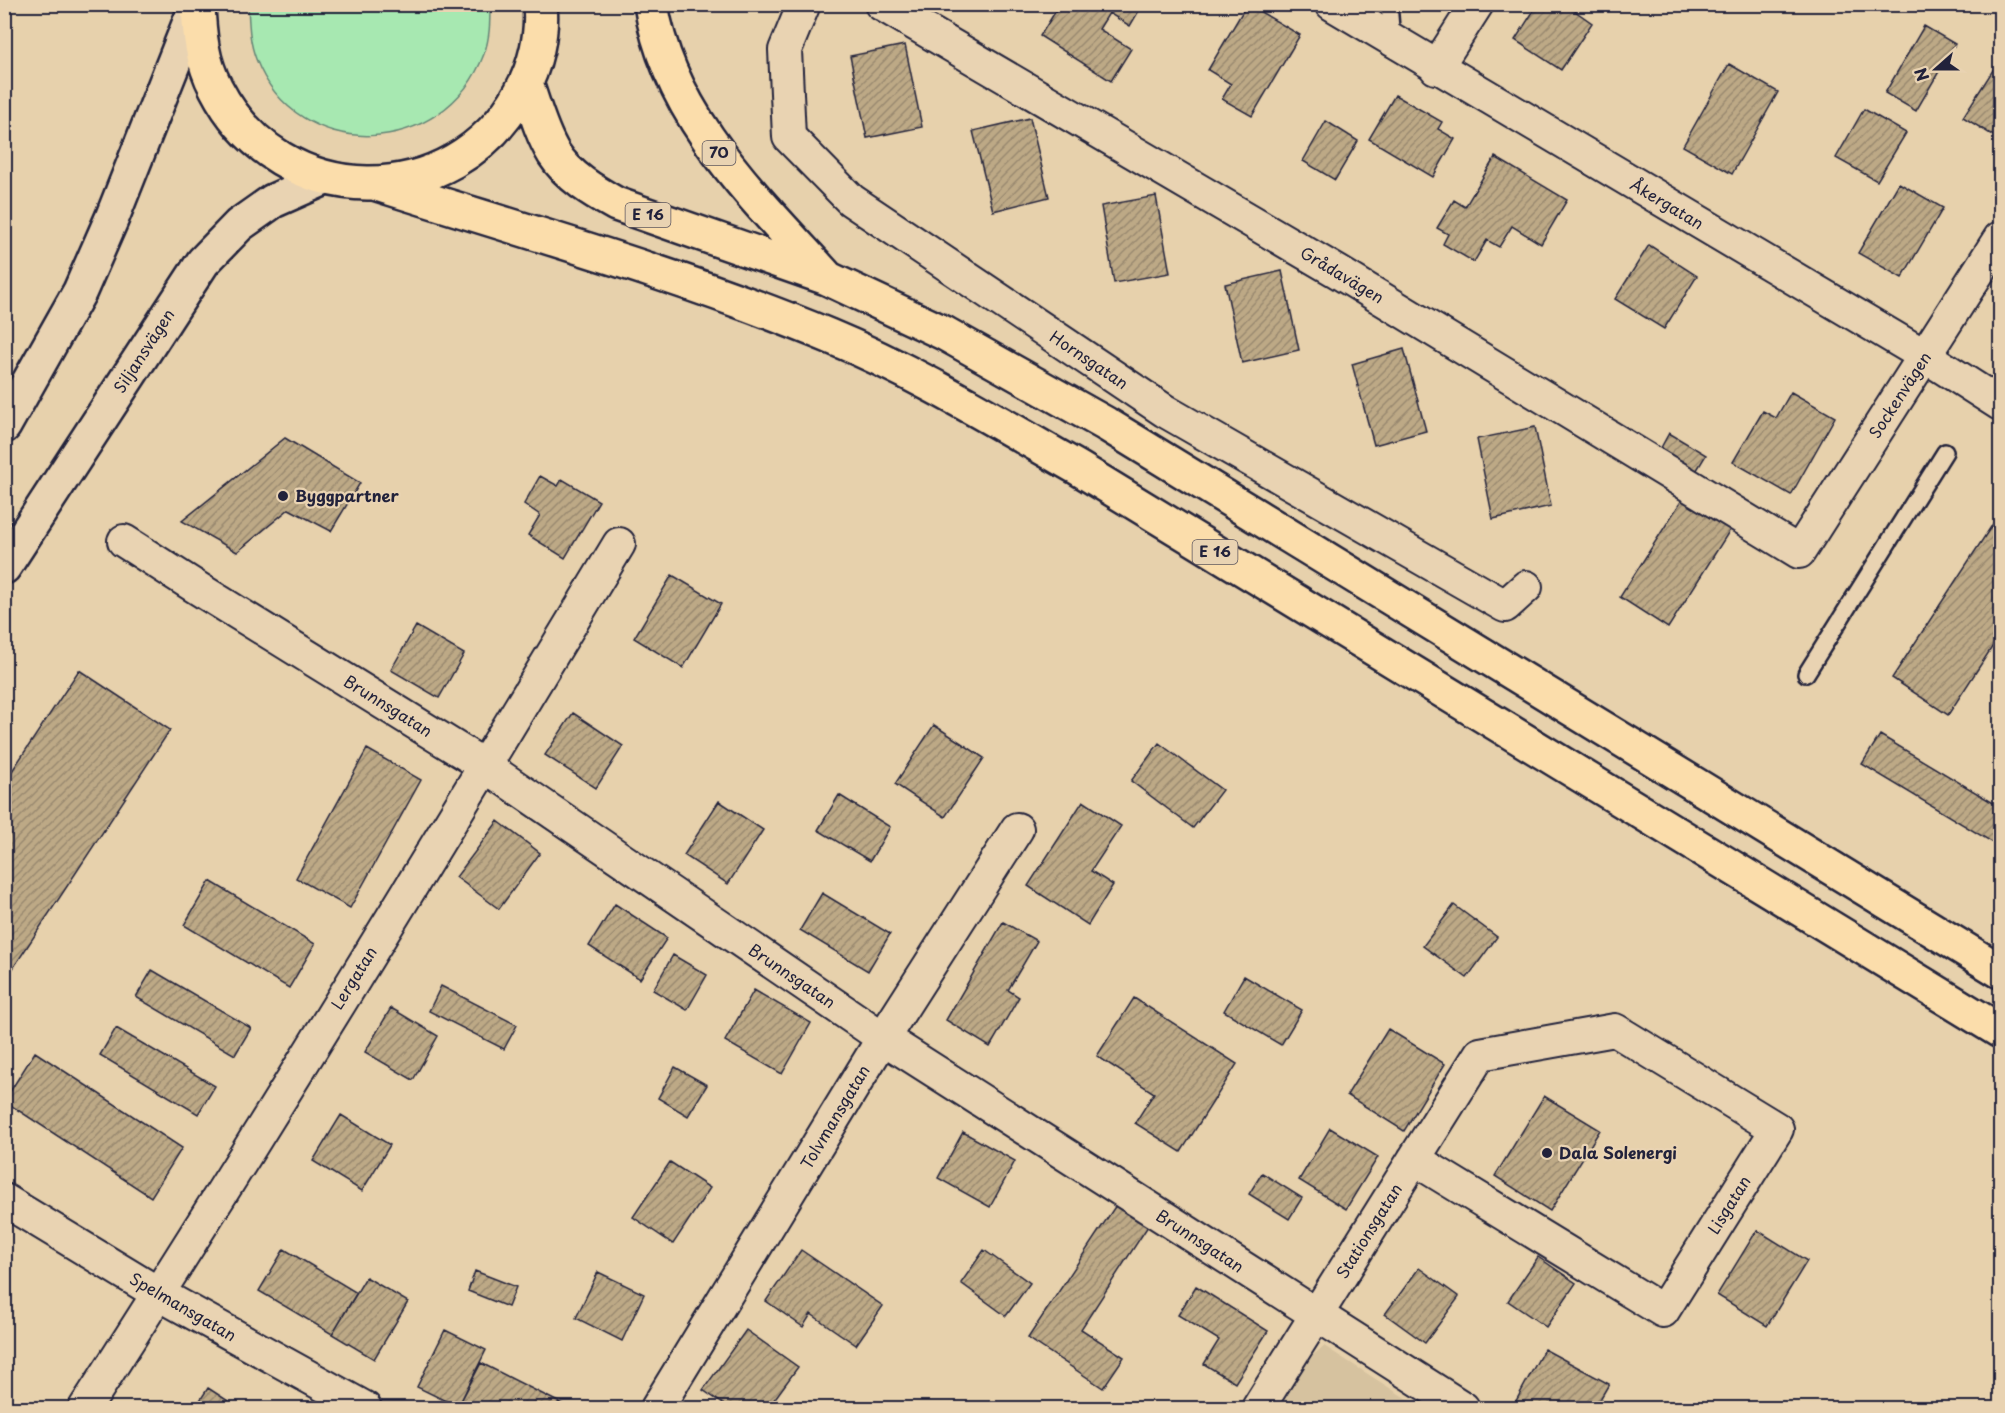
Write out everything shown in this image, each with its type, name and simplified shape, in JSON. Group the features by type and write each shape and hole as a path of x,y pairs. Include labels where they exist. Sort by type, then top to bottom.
{"highway":[{"path":"198,4 199,31 204,60 215,87 230,112 249,135 272,153 297,168 325,178 350,183 377,184 404,181 454,162 477,147 496,128 513,107 526,84 538,44 542,7"},
{"name":"70","path":"651,4 662,52 680,94 712,144 756,200 828,278"},
{"name":"E 16","path":"526,84 554,154 586,186 616,204 828,278 944,333 1106,424 2001,971"},
{"name":"E 16","path":"377,184 731,297 832,337 924,381 1078,468 2001,1031"}],"street":[{"path":"4,426 80,291 112,218 198,4"},
{"name":"Hornsgatan","path":"804,4 785,50 789,137 851,200 1165,411 1361,524 1505,606 1526,587"},
{"name":"Grådavägen","path":"881,4 1348,279 1799,552"},
{"name":"Åkergatan","path":"1332,4 1436,68 1925,356 2001,404"},
{"path":"1436,68 1477,4"},
{"name":"Siljansvägen","path":"4,567 203,262 239,225 273,201 325,178"},
{"name":"Sockenvägen","path":"1799,552 2001,238"},
{"name":"Brunnsgatan","path":"124,541 485,766 883,1038 1463,1408"},
{"name":"Lergatan","path":"85,1408 159,1294 485,766 619,544"},
{"name":"Tolvmansgatan","path":"657,1408 883,1038 1017,829"},
{"name":"Lisgatan","path":"1414,1159 1663,1311 1777,1129 1614,1030 1480,1054"},
{"name":"Stationsgatan","path":"1258,1408 1480,1054"},
{"name":"Spelmansgatan","path":"4,1200 159,1294 365,1408"}],"lane":[{"path":"1389,4 1392,40"},
{"path":"1806,674 1945,452"}],"shaded area":[{"path":"1324,1346 1421,1408 1275,1408 1301,1365"}],"green space":[{"path":"248,5 490,5 489,30 484,54 465,89 438,114 406,130 371,136 336,132 303,118 276,94 256,59 250,32"}],"building":[{"path":"1060,4 1143,4 1130,26 1109,13 1099,29 1131,49 1111,81 1040,36"},
{"path":"1247,4 1300,35 1252,116 1222,99 1231,84 1208,70"},
{"path":"1538,4 1565,4 1592,23 1561,70 1515,40"},
{"path":"1924,26 1955,44 1916,111 1885,93"},
{"path":"905,45 922,127 867,138 850,56"},
{"path":"2000,59 2000,140 1963,117"},
{"path":"1729,64 1778,92 1732,174 1683,146"},
{"path":"1395,95 1442,122 1438,129 1455,139 1433,177 1369,139"},
{"path":"1864,109 1906,133 1877,181 1836,158"},
{"path":"1030,118 1049,197 993,211 973,131"},
{"path":"1326,121 1358,141 1335,180 1303,161"},
{"path":"1495,157 1567,200 1541,244 1512,226 1499,247 1487,240 1474,262 1443,244 1448,234 1437,228 1454,200 1465,207"},
{"path":"1899,183 1943,208 1902,278 1858,253"},
{"path":"1156,196 1170,273 1114,283 1101,206"},
{"path":"1649,245 1697,276 1664,329 1615,299"},
{"path":"1282,271 1299,350 1242,363 1225,284"},
{"path":"1404,349 1426,431 1374,445 1352,364"},
{"path":"1791,392 1835,417 1791,495 1733,462 1763,411 1776,418"},
{"path":"1535,427 1551,506 1493,519 1477,439"},
{"path":"1669,433 1706,455 1692,478 1656,457"},
{"name":"Byggpartner","path":"285,438 360,483 331,531 289,509 237,552 182,521"},
{"path":"540,476 558,486 562,479 599,501 565,558 528,535 540,515 524,504"},
{"path":"1687,492 1735,522 1668,628 1620,597"},
{"path":"2000,513 2000,635 1948,715 1892,678"},
{"path":"672,575 721,604 683,668 634,638"},
{"path":"416,626 464,654 439,698 391,670"},
{"path":"79,670 170,730 4,982 4,783"},
{"path":"573,713 623,746 596,788 545,755"},
{"path":"934,725 984,758 945,817 895,784"},
{"path":"1880,735 2000,807 2000,847 1862,764"},
{"path":"1159,743 1222,790 1193,828 1131,781"},
{"path":"367,749 421,780 350,908 296,878"},
{"path":"839,795 890,827 870,861 818,830"},
{"path":"719,801 763,830 728,884 684,855"},
{"path":"1083,801 1121,826 1091,871 1113,885 1088,925 1028,886"},
{"path":"498,821 540,853 499,909 456,877"},
{"path":"210,881 315,944 289,988 184,925"},
{"path":"822,893 890,934 868,971 800,930"},
{"path":"615,904 667,938 640,979 589,946"},
{"path":"1454,905 1497,937 1467,978 1423,946"},
{"path":"1003,922 1037,941 1008,990 1019,997 990,1047 946,1020"},
{"path":"673,955 707,975 687,1010 653,990"},
{"path":"152,970 251,1028 235,1055 136,997"},
{"path":"1244,976 1302,1010 1281,1045 1224,1011"},
{"path":"441,986 517,1025 504,1049 429,1011"},
{"path":"754,990 811,1023 782,1074 725,1041"},
{"path":"1134,998 1237,1064 1181,1152 1135,1123 1154,1093 1097,1056"},
{"path":"391,1008 438,1036 413,1080 365,1052"},
{"path":"116,1028 215,1086 198,1114 100,1055"},
{"path":"1388,1029 1445,1064 1404,1131 1347,1095"},
{"path":"35,1052 182,1148 151,1197 4,1101"},
{"path":"675,1067 707,1085 688,1116 658,1098"},
{"name":"Dala Solenergi","path":"1544,1096 1600,1130 1550,1211 1495,1176"},
{"path":"341,1115 390,1145 362,1191 313,1161"},
{"path":"1330,1128 1378,1157 1346,1209 1299,1180"},
{"path":"963,1132 1015,1161 990,1207 938,1178"},
{"path":"670,1162 710,1188 673,1244 633,1217"},
{"path":"1262,1173 1302,1198 1289,1219 1249,1194"},
{"path":"1118,1202 1150,1223 1081,1329 1124,1357 1103,1388 1028,1338"},
{"path":"1757,1230 1807,1261 1767,1326 1717,1295"},
{"path":"284,1249 357,1293 332,1334 259,1291"},
{"path":"801,1250 883,1306 856,1345 811,1314 803,1327 766,1301"},
{"path":"984,1250 1030,1283 1006,1316 961,1283"},
{"path":"1538,1257 1576,1283 1546,1327 1508,1301"},
{"path":"1419,1268 1459,1297 1425,1343 1385,1314"},
{"path":"475,1271 516,1287 508,1307 468,1291"},
{"path":"598,1272 644,1294 622,1341 576,1318"},
{"path":"366,1277 408,1302 374,1359 332,1334"},
{"path":"1196,1286 1268,1331 1235,1383 1204,1364 1219,1340 1178,1315"},
{"path":"445,1330 486,1350 458,1407 417,1387"},
{"path":"746,1330 798,1367 768,1408 729,1408 703,1390"},
{"path":"1544,1349 1609,1384 1595,1408 1529,1408 1516,1401"},
{"path":"481,1363 570,1408 458,1407"},
{"path":"208,1388 239,1408 195,1408"}],"place":[{"name":"Byggpartner","path":"283,496"},
{"name":"Dala Solenergi","path":"1547,1153"}]}
